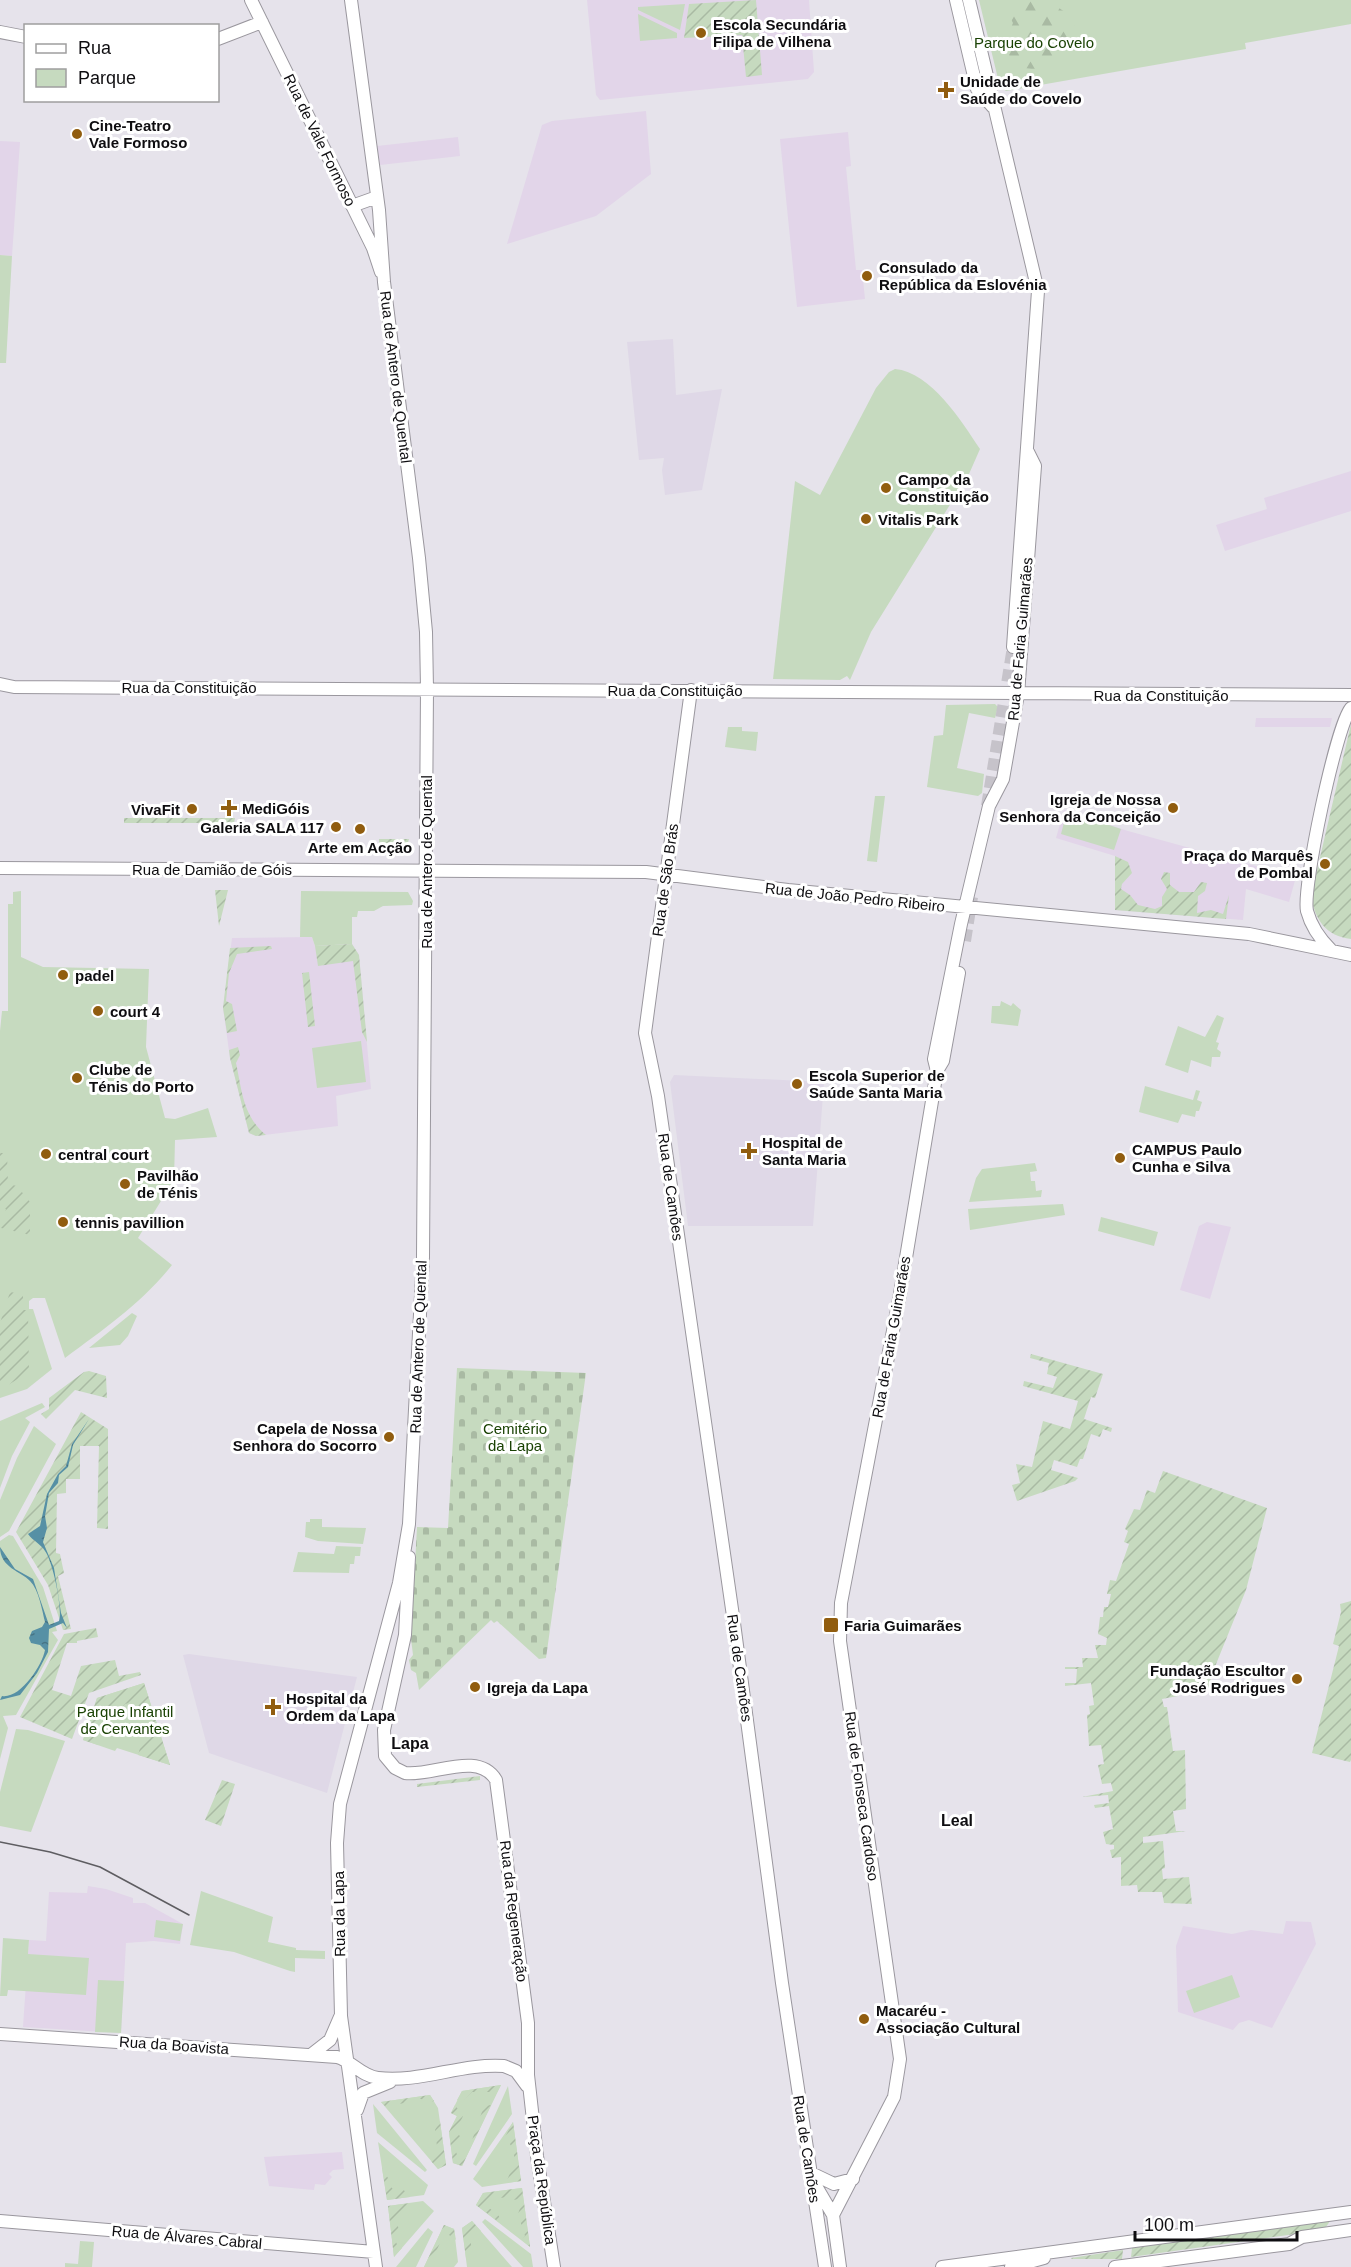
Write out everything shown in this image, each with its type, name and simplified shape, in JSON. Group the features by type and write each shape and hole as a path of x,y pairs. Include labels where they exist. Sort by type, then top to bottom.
{"main road":[{"name":"Rua de Vale Formoso","path":"251,0 373,248 384,282"},
{"name":"Rua de Antero de Quental","path":"351,0 384,254 384,282 419,558 426,632 423,1257 408,1529 407,1616 384,1730 386,1756 399,1772 410,1774 481,1767 493,1774 499,1792"},
{"name":"Rua de Faria Guimarães","path":"956,0 977,89 993,107"},
{"name":"Rua de Faria Guimarães","path":"969,0 1038,291 1013,647"},
{"path":"219,39 262,22"},
{"path":"0,32 24,37"},
{"path":"352,207 377,197"},
{"name":"Rua de Faria Guimarães","path":"937,1071 934,1059 964,908 989,806 1003,779 1017,694 1035,466 1026,450"},
{"name":"Rua da Constituição","path":"0,684 24,687 1351,695"},
{"name":"Rua de São Brás","path":"654,1069 645,1033 691,690"},
{"path":"1350,954 1331,950 1310,920 1306,890 1335,745 1351,708"},
{"name":"Rua de Damião de Góis","path":"0,868 425,870"},
{"name":"Rua de João Pedro Ribeiro","path":"425,870 665,874 788,891 1249,934 1331,950"},
{"name":"Rua de Faria Guimarães","path":"841,1602 900,1294 937,1071 943,1061 965,941"},
{"name":"Rua de Camões","path":"654,1069 825,2267"},
{"name":"Rua de Antero de Quental","path":"367,1708 399,1583 408,1529"},
{"name":"Rua de Fonseca Cardoso","path":"833,2215 894,2097 900,2059 892,1990 840,1641 841,1602"},
{"path":"389,1615 401,1609 407,1616"},
{"path":"367,1708 382,1707 387,1713"},
{"name":"Rua da Lapa","path":"348,2061 341,2016 339,1812 367,1708"},
{"name":"Rua da Regeneração","path":"499,1792 528,2031"},
{"name":"Rua da Lapa","path":"312,2054 330,2040 341,2016"},
{"name":"Praça da República","path":"528,2031 530,2093 554,2267"},
{"name":"Rua da Boavista","path":"0,2034 312,2054 337,2057 348,2061"},
{"name":"Praça da República","path":"348,2061 358,2071 376,2078 413,2077 504,2066 521,2076 530,2093"},
{"name":"Praça da República","path":"348,2061 376,2267"},
{"name":"Praça da República","path":"356,2123 358,2104 363,2093 377,2085 413,2077"},
{"path":"811,2176 834,2184 853,2179"},
{"path":"811,2176 833,2215"},
{"path":"942,2267 1024,2255 1054,2254 1351,2212"},
{"name":"Rua de Camões","path":"833,2215 840,2267"},
{"name":"Rua de Álvares Cabral","path":"0,2221 374,2252"},
{"path":"1115,2267 1288,2244 1302,2237 1351,2230"},
{"path":"1011,2267 1024,2265 1054,2254"},
{"path":"1024,2265 1042,2267"}],"shaded area":[{"name":"Escola Secundária Filipa de Vilhena","path":"587,0 809,0 814,72 808,79 600,100 596,95"},
{"path":"646,111 651,174 596,216 507,244 542,125 552,121"},
{"path":"848,132 851,166 846,167 856,270 862,270 865,299 797,307 780,139"},
{"path":"458,137 460,156 380,165 377,146"},
{"path":"0,141 20,142 12,256 0,255"},
{"path":"673,339 676,395 722,389 702,490 665,495 662,470 664,458 639,460 627,342"},
{"path":"1351,471 1351,511 1225,551 1216,525 1267,509 1264,498"},
{"path":"1256,718 1332,718 1330,727 1255,727"},
{"path":"1064,810 1128,831 1296,877 1289,902 1246,889 1243,920 1115,910 1115,856 1056,838"},
{"path":"312,937 315,946 352,944 359,955 371,1089 336,1096 338,1126 256,1136 249,1133 230,1058 223,1008 232,938"},
{"name":"Hospital de Santa Maria","path":"674,1075 824,1082 813,1226 688,1226 670,1082"},
{"path":"1207,1222 1231,1227 1210,1299 1180,1290 1199,1226"},
{"name":"Hospital da Ordem da Lapa","path":"183,1655 357,1677 327,1793 209,1753"},
{"path":"88,1886 133,1898 133,1903 145,1903 183,1924 180,1944 154,1941 126,1943 121,2033 23,2027 29,1940 46,1941 49,1892 87,1893"},
{"path":"1286,1921 1311,1922 1316,1944 1272,2028 1249,2020 1239,2023 1233,2030 1178,2012 1176,1946 1183,1926 1232,1934 1251,1930 1283,1934"},
{"path":"342,2152 344,2169 333,2170 329,2174 332,2177 325,2185 315,2184 314,2190 269,2186 264,2157"}],"green space":[{"path":"756,0 762,75 746,77 742,35 684,38 689,4"},
{"name":"Parque do Covelo","path":"979,0 1351,0 1351,24 1245,43 1246,49 1006,91 1000,87"},
{"path":"1001,0 1043,2 1064,11 1077,31 1080,46 1058,63 1050,66 1035,69 1015,66 1007,45 1013,23"},
{"path":"685,4 680,30 638,10 638,7"},
{"path":"638,14 677,33 677,38 640,41"},
{"path":"0,255 12,256 6,363 0,363"},
{"name":"Vitalis Park","path":"895,369 908,372 933,389 955,413 980,449 969,474 871,632 850,680 847,676 840,680 773,679 795,481 820,495 876,388 889,372"},
{"path":"995,704 998,707 995,718 969,713 957,768 984,774 982,793 978,796 927,787 934,736 943,735 946,705"},
{"path":"1351,724 1351,939 1335,934 1323,925 1315,912 1311,896"},
{"path":"728,727 742,727 742,731 758,732 756,751 725,747"},
{"path":"875,796 885,796 877,862 867,861"},
{"path":"1067,811 1121,829 1114,850 1061,834"},
{"path":"124,818 235,818 234,823 124,823"},
{"path":"379,839 409,839 406,849 379,848"},
{"path":"1115,856 1128,862 1132,873 1122,884 1121,889 1138,905 1155,909 1162,906 1162,897 1167,889 1161,879 1164,872 1170,873 1170,885 1179,892 1194,892 1201,882 1207,883 1205,891 1198,896 1197,913 1211,910 1223,914 1229,895 1226,919 1115,910"},
{"path":"215,890 228,890 219,926"},
{"name":"Clube de Ténis do Porto","path":"21,891 21,957 43,967 149,969 146,1047 165,1118 175,1119 208,1108 217,1137 175,1140 174,1180 138,1238 172,1265 135,1303 65,1358 45,1298 33,1298 29,1301 29,1309 33,1309 52,1369 27,1389 0,1398 0,1031 2,1011 8,1011 8,904 13,904 13,892"},
{"path":"301,891 408,892 413,901 412,905 383,906 374,911 358,911 357,917 352,917 352,944 315,946 312,937 300,937"},
{"path":"352,944 359,955 367,1042 362,1032 353,961 318,966 315,946"},
{"path":"271,946 272,949 237,954 229,973 226,1001 232,1004 237,1031 227,1033 223,1008 230,948"},
{"path":"309,972 315,1026 308,1027 302,973"},
{"path":"1001,1001 1011,1006 1013,1003 1021,1010 1018,1026 991,1023 992,1006 1000,1006"},
{"path":"1217,1015 1224,1018 1216,1042 1219,1043 1217,1049 1221,1052 1220,1057 1212,1057 1211,1067 1191,1060 1188,1073 1165,1065 1178,1026 1205,1037"},
{"path":"361,1041 366,1082 317,1088 312,1048"},
{"path":"238,1047 240,1055 236,1063 242,1093 252,1120 266,1135 256,1136 249,1133 230,1058 229,1050"},
{"path":"1145,1086 1193,1100 1196,1090 1200,1091 1197,1100 1202,1102 1199,1111 1196,1111 1195,1117 1182,1114 1178,1123 1139,1112"},
{"path":"0,1153 7,1153 8,1184 17,1186 30,1202 30,1235 1,1228 6,1209 0,1207"},
{"path":"1035,1163 1037,1171 1030,1172 1031,1181 1035,1181 1036,1191 1042,1190 1041,1197 969,1202 976,1178 982,1169"},
{"path":"1063,1204 1065,1215 970,1230 968,1209"},
{"path":"1101,1217 1158,1232 1154,1246 1098,1231"},
{"path":"10,1292 23,1294 23,1310 28,1310 29,1372 0,1390 0,1323"},
{"path":"132,1313 137,1316 128,1336 120,1345 89,1348"},
{"path":"1031,1354 1103,1374 1095,1398 1091,1397 1084,1419 1112,1428 1111,1432 1103,1429 1100,1437 1091,1434 1083,1459 1080,1459 1077,1467 1054,1460 1051,1470 1078,1478 1075,1481 1017,1501 1012,1485 1020,1483 1016,1464 1032,1467 1043,1421 1070,1429 1078,1401 1023,1386 1024,1381 1053,1388 1057,1377 1047,1374 1049,1363 1030,1358"},
{"name":"Cemitério da Lapa","path":"457,1368 586,1373 546,1658 539,1659 497,1621 494,1623 491,1620 419,1690 416,1673 411,1670 409,1660 413,1655 411,1639 417,1527 448,1528"},
{"path":"89,1371 106,1376 107,1398 75,1390 46,1419 41,1414 49,1409 49,1398 84,1372"},
{"path":"42,1403 45,1407 25,1418 30,1422 12,1456 0,1488 0,1421"},
{"path":"81,1412 108,1429 108,1529 97,1528 99,1446 80,1446 80,1479 66,1479 66,1493 57,1494 56,1553 60,1554 64,1573 58,1576 71,1629 63,1630 48,1585 16,1532"},
{"path":"34,1426 56,1444 9,1531 0,1537 0,1500 17,1458"},
{"path":"1163,1471 1267,1508 1246,1590 1212,1674 1208,1692 1178,1693 1178,1696 1162,1699 1164,1707 1167,1707 1173,1751 1185,1750 1186,1809 1173,1811 1176,1831 1186,1831 1143,1837 1143,1843 1163,1841 1165,1868 1162,1869 1163,1879 1189,1877 1192,1904 1164,1903 1162,1892 1138,1892 1137,1885 1121,1886 1121,1857 1112,1858 1110,1850 1114,1849 1114,1845 1106,1844 1103,1832 1113,1829 1109,1806 1095,1808 1094,1805 1109,1803 1108,1795 1082,1797 1113,1791 1111,1783 1102,1784 1098,1765 1104,1764 1101,1745 1089,1746 1087,1715 1090,1714 1089,1706 1094,1705 1091,1683 1065,1686 1065,1683 1076,1683 1077,1669 1065,1669 1065,1667 1083,1667 1082,1658 1098,1658 1095,1645 1106,1645 1107,1638 1098,1634 1100,1617 1103,1617 1104,1607 1108,1607 1111,1594 1107,1594 1110,1580 1116,1581 1129,1544 1124,1542 1128,1531 1125,1529 1134,1509 1140,1510 1147,1490 1155,1493"},
{"path":"310,1519 322,1519 322,1527 366,1528 363,1544 318,1541 305,1537 306,1522 310,1522"},
{"path":"9,1535 13,1536 43,1587 57,1631 52,1632 58,1640 16,1715 3,1716 8,1728 0,1759 0,1541"},
{"path":"336,1546 361,1547 360,1556 355,1556 354,1564 350,1564 349,1573 293,1572 298,1552 334,1554"},
{"path":"1351,1601 1350,1762 1312,1753 1339,1646 1333,1644 1341,1612 1340,1604"},
{"path":"96,1628 98,1637 77,1641 77,1643 67,1643 52,1690 71,1696 81,1666 115,1660 119,1676 140,1672 141,1675 89,1693 72,1739 20,1717 64,1634"},
{"name":"Parque Infantil de Cervantes","path":"144,1683 170,1765 83,1740 97,1698"},
{"path":"144,1683 170,1765 138,1755 143,1738 149,1734 150,1729 148,1724 141,1722 142,1710 134,1703 125,1704 119,1711 112,1706 102,1709 98,1718 102,1726 95,1733 99,1741 98,1745 83,1740 97,1698"},
{"path":"16,1729 28,1730 65,1741 31,1832 0,1826 0,1792"},
{"path":"480,1776 480,1780 417,1787 417,1784"},
{"path":"222,1780 235,1784 221,1826 205,1820"},
{"path":"201,1891 273,1917 268,1942 296,1948 296,1950 325,1951 325,1959 295,1958 295,1972 234,1952 190,1945"},
{"path":"156,1920 183,1924 180,1941 154,1937"},
{"path":"3,1938 29,1940 28,1954 89,1958 86,1995 8,1990 7,1996 0,1996"},
{"path":"1232,1975 1240,1997 1194,2013 1186,1991"},
{"path":"98,1980 124,1981 121,2033 95,2032"},
{"path":"501,2085 462,2166 453,2163 449,2132 457,2116 451,2113 462,2091"},
{"path":"501,2085 494,2098 489,2092 472,2092 461,2102 457,2100 462,2091"},
{"path":"508,2086 512,2114 476,2166 473,2164"},
{"path":"430,2095 438,2108 446,2165 438,2169 381,2102"},
{"path":"430,2095 434,2101 416,2099 401,2104 395,2103 388,2109 381,2102"},
{"path":"373,2104 427,2170 425,2172 377,2133"},
{"path":"455,2105 463,2116 456,2131 462,2139 456,2153 461,2157 470,2146 484,2106 491,2105 462,2166 453,2163 449,2132 457,2116 451,2113"},
{"path":"440,2121 446,2165 438,2169 431,2161 438,2155 435,2130"},
{"path":"513,2122 521,2181 482,2187 473,2179"},
{"path":"513,2122 521,2181 506,2183 514,2154 505,2137"},
{"path":"378,2142 428,2185 424,2195 387,2200"},
{"path":"382,2168 388,2178 387,2183 393,2189 401,2187 410,2197 387,2200"},
{"path":"522,2188 530,2247 476,2205 483,2193"},
{"path":"522,2188 530,2247 522,2240 525,2236 518,2214 521,2205 519,2199 513,2200 509,2197 489,2199 488,2207 499,2216 500,2223 476,2205 483,2193"},
{"path":"423,2201 434,2211 394,2257 388,2206"},
{"path":"411,2203 402,2216 395,2217 400,2233 396,2243 402,2248 394,2257 388,2206"},
{"path":"485,2219 531,2254 533,2267 523,2267 482,2222"},
{"path":"472,2221 512,2267 467,2267 462,2228"},
{"path":"472,2221 481,2231 471,2238 471,2252 466,2258 462,2228"},
{"path":"1330,2221 1324,2230 1131,2257 1132,2248"},
{"path":"444,2225 454,2229 458,2262 454,2267 424,2267"},
{"path":"444,2225 454,2229 456,2240 445,2232 429,2267 424,2267"},
{"path":"428,2228 433,2232 416,2267 396,2267"},
{"path":"80,2241 94,2242 92,2267 65,2267 65,2263 78,2264"},
{"path":"1123,2250 1122,2259 1071,2258"}],"water":[{"path":"89,1419 73,1445 68,1467 59,1475 58,1483 49,1493 45,1516 47,1528 43,1542 54,1568 61,1613 67,1628 63,1623 49,1629 48,1652 37,1673 20,1695 0,1700 2,1696 9,1696 23,1687 40,1664 45,1650 40,1645 31,1643 29,1638 32,1631 42,1627 45,1622 40,1600 33,1585 3,1560 0,1547 15,1569 33,1579 49,1625 59,1621 58,1597 51,1565 43,1549 28,1534 40,1526 47,1494 58,1474 66,1466 72,1444"}],"tunnel":[{"path":"987,806 1013,647"},
{"path":"965,941 972,897"}],"tram line":[{"path":"0,1842 50,1852 100,1867 189,1915"}],"place":[{"name":"Escola Secundária Filipa de Vilhena","path":"701,33"},
{"name":"Unidade de Saúde do Covelo","path":"946,90"},
{"name":"Cine-Teatro Vale Formoso","path":"77,134"},
{"name":"Consulado da República da Eslovénia","path":"867,276"},
{"name":"Campo da Constituição","path":"886,488"},
{"name":"Vitalis Park","path":"866,519"},
{"name":"MediGóis","path":"229,808"},
{"name":"Igreja de Nossa Senhora da Conceição","path":"1173,808"},
{"name":"VivaFit","path":"192,809"},
{"name":"Galeria SALA 117","path":"336,827"},
{"name":"Arte em Acção","path":"360,829"},
{"name":"Praça do Marquês de Pombal","path":"1325,864"},
{"name":"padel","path":"63,975"},
{"name":"court 4","path":"98,1011"},
{"name":"Clube de Ténis do Porto","path":"77,1078"},
{"name":"Escola Superior de Saúde Santa Maria","path":"797,1084"},
{"name":"Hospital de Santa Maria","path":"749,1151"},
{"name":"central court","path":"46,1154"},
{"name":"CAMPUS Paulo Cunha e Silva","path":"1120,1158"},
{"name":"Pavilhão de Ténis","path":"125,1184"},
{"name":"tennis pavillion","path":"63,1222"},
{"name":"Capela de Nossa Senhora do Socorro","path":"389,1437"},
{"name":"Faria Guimarães","path":"831,1625"},
{"name":"Fundação Escultor José Rodrigues","path":"1297,1679"},
{"name":"Igreja da Lapa","path":"475,1687"},
{"name":"Hospital da Ordem da Lapa","path":"273,1707"},
{"name":"Macaréu - Associação Cultural","path":"864,2019"}],"district":[{"name":"Lapa","path":"410,1743"},
{"name":"Leal","path":"957,1820"}]}
